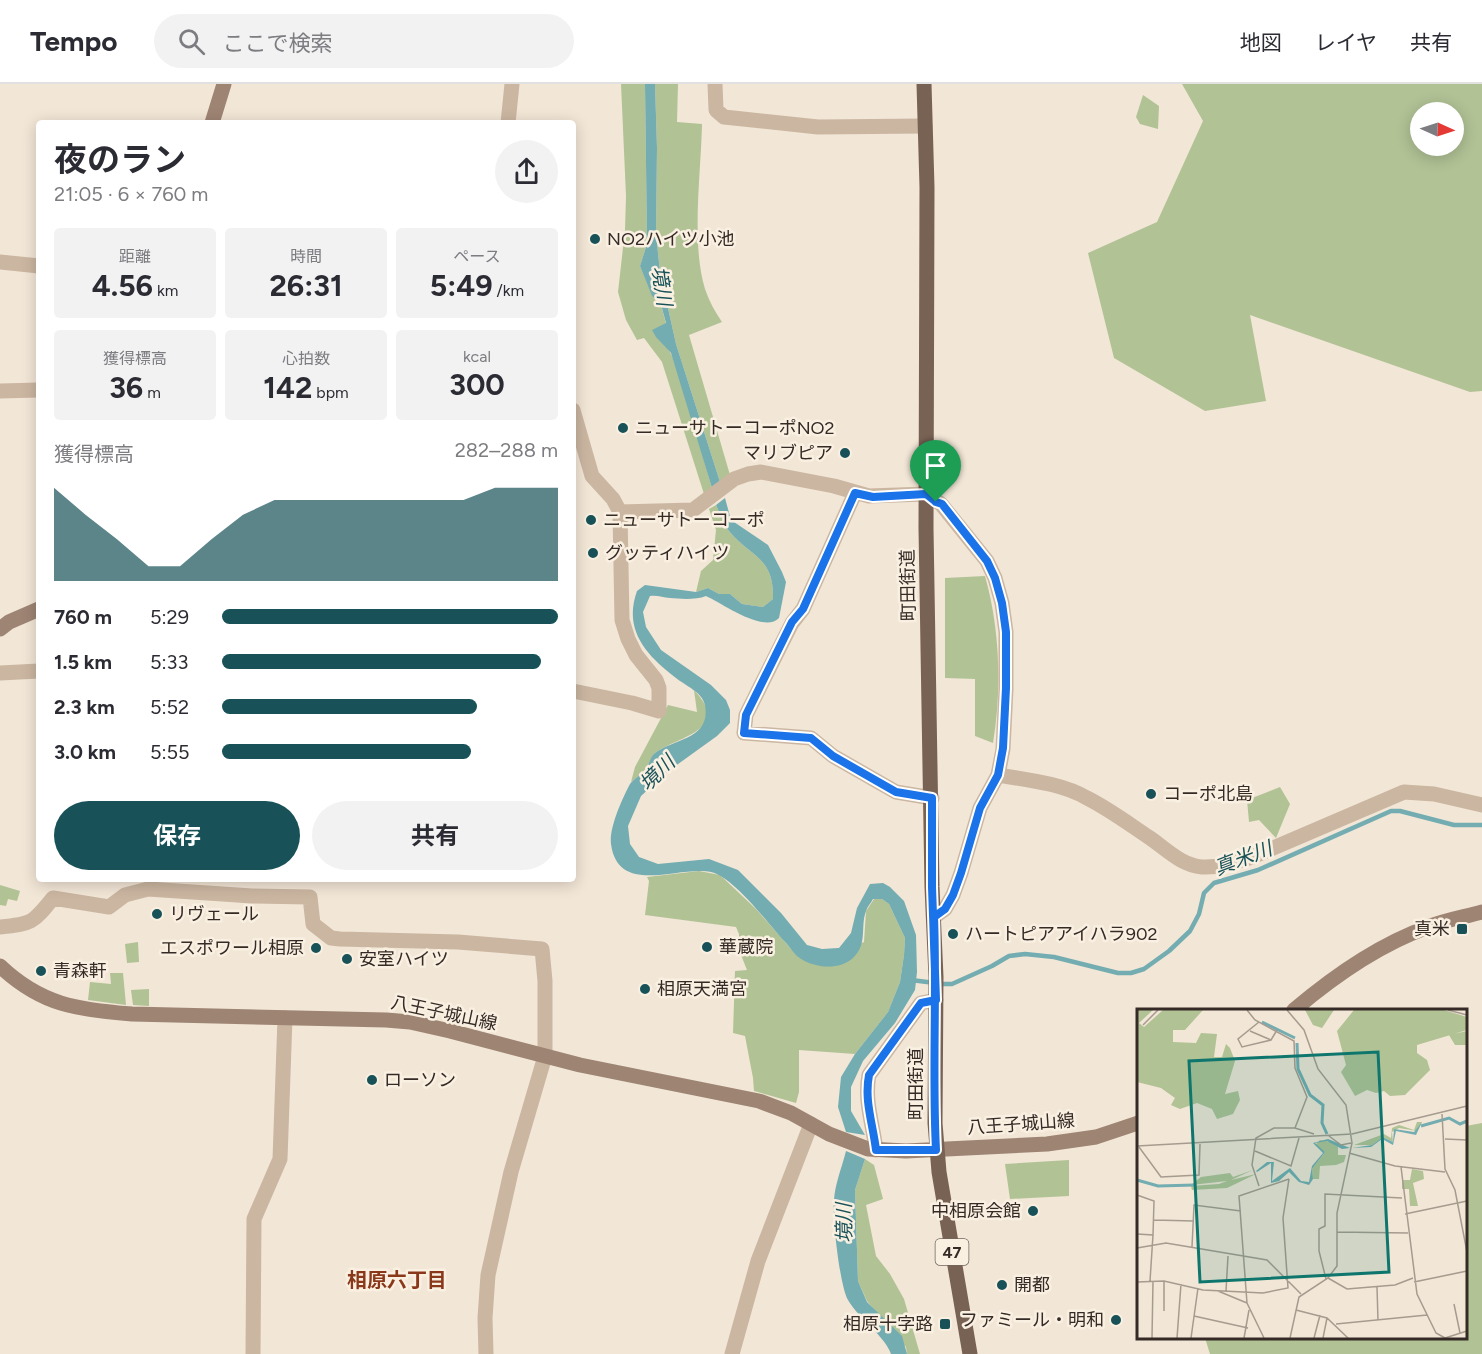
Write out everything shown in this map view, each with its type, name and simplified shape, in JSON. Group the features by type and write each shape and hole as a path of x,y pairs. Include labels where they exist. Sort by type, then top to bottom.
{"main road":[{"path":"213,120 224,84"},
{"name":"町田街道","path":"924,84 926,494 936,990 936,1150 970,1354"},
{"path":"0,629 9,622 36,610"},
{"path":"1297,1009 1357,962 1388,945 1430,926 1482,912"},
{"name":"八王子城山線","path":"0,966 41,996 59,1004 79,1008 132,1014 410,1022 580,1065 759,1101 791,1113 841,1139 872,1149 936,1150 1070,1141 1096,1137 1137,1123"}],"street":[{"path":"508,120 512,84"},
{"path":"715,84 716,110 724,117 818,128 925,126"},
{"path":"0,262 36,266"},
{"path":"0,391 36,390"},
{"path":"576,420 592,476 613,499 620,512 622,620 636,655 656,680 659,688 659,711 576,692"},
{"path":"620,512 693,510 731,482 748,474 761,472 834,486 873,497 926,494 942,504 987,561 995,578 1002,603 1006,632 1003,748 998,775 980,808 953,895 945,909 934,917"},
{"path":"855,493 803,609 792,622 746,715 744,733 811,738 833,756 896,792 932,798"},
{"path":"0,673 36,671"},
{"path":"998,775 1049,784 1087,797 1173,856 1200,867 1234,863 1252,857 1404,792 1434,794 1482,804"},
{"path":"0,927 28,925 53,898 109,907 139,890 162,889 252,896 310,897 313,924 330,938 458,942 537,947 543,951 546,1034 544,1056 511,1172 489,1275 485,1318 486,1354"},
{"path":"872,1149 867,1088 869,1075 921,1003 936,990"},
{"path":"253,1354 254,1219 280,1159 285,1018"},
{"path":"732,1354 758,1261 811,1124"}],"green space":[{"path":"621,84 645,84 647,244 640,266 652,295 660,301 666,324 653,330 670,352 683,389 712,488 704,494 662,362 644,338 637,340 626,320 618,292 625,230 626,196"},
{"path":"655,84 678,84 677,122 702,124 698,251 705,289 722,322 689,335 730,475 720,482 676,344 660,272 656,234"},
{"path":"1182,84 1482,84 1482,391 1470,392 1250,315 1266,401 1205,411 1114,358 1088,253 1157,222 1203,121"},
{"path":"1143,95 1159,106 1158,129 1140,124 1136,117"},
{"path":"716,505 729,531 760,559 770,574 773,599 763,607 742,604 730,594 719,594 708,588 696,592 701,571 713,560 716,530 709,509"},
{"path":"985,576 994,617 998,659 998,702 993,743 975,736 975,679 945,678 945,578"},
{"path":"694,690 704,704 707,715 705,723 687,736 655,753 647,768 631,782 635,767 668,705 697,712"},
{"path":"1280,787 1290,804 1276,838 1259,820 1249,822 1247,800"},
{"path":"699,871 720,875 756,909 798,957 812,963 864,942 866,911 874,899 882,899 889,904 905,938 900,982 888,1012 855,1054 799,1050 799,1092 796,1103 754,1091 745,1036 733,1033 735,971 747,970 739,950 739,934 736,927 645,915 649,881 647,877"},
{"path":"0,885 20,891 17,901 8,899 6,906 0,905"},
{"path":"138,942 139,962 127,963 125,944"},
{"path":"110,973 123,973 126,1005 88,1000 90,982 111,984"},
{"path":"149,989 149,1006 133,1005 131,990"},
{"path":"1482,1123 1482,1354 1210,1354 1205,1339 1467,1339 1467,1126"},
{"path":"865,1159 874,1165 883,1199 866,1205 876,1256 890,1274 904,1299 920,1354 907,1354 906,1347 867,1301 858,1281 855,1190"},
{"path":"1069,1160 1069,1196 1010,1199 1005,1164"}],"water":[{"name":"境川","path":"645,84 655,84 656,234 660,272 676,344 720,482 712,488 671,353 652,330 666,323 660,301 652,296 640,266 647,244"},
{"name":"境川","path":"725,498 731,520 768,545 782,572 786,582 779,618 772,622 754,620 706,596 688,599 650,596 643,612 646,627 661,650 711,685 726,700 730,710 730,723 717,736 667,772 641,796 628,826 630,844 639,857 658,864 709,859 738,870 781,913 807,945 822,949 839,948 851,933 857,908 870,884 883,883 904,901 916,935 915,990 895,1023 863,1061 851,1087 851,1111 865,1135 846,1132 838,1107 841,1077 855,1054 888,1012 900,982 905,938 889,904 882,899 873,899 864,917 861,947 853,958 841,965 818,966 796,956 751,903 730,882 720,876 711,872 698,871 637,874 625,870 616,860 611,844 614,822 630,784 644,771 655,753 697,731 703,725 705,716 705,705 701,696 655,660 640,640 633,618 633,605 637,591 645,585 696,592 708,588 719,594 730,594 742,604 763,607 773,599 770,574 765,566 737,540 723,522 716,505"},
{"name":"境川","path":"846,1151 865,1159 855,1190 858,1281 867,1302 902,1336 907,1354 891,1354 883,1340 853,1307 845,1293 837,1252 834,1200"}],"waterway":[{"name":"真米川","path":"911,980 952,984 1009,956 1025,954 1054,957 1118,973 1131,973 1144,969 1169,951 1190,931 1199,914 1204,893 1214,883 1258,870 1391,811 1400,811 1454,825 1482,825"}],"place":[{"name":"NO2ハイツ小池","path":"595,239"},
{"name":"ニューサトーコーポNO2","path":"623,428"},
{"name":"マリブピア","path":"845,453"},
{"name":"ニューサトーコーポ","path":"591,520"},
{"name":"グッティハイツ","path":"593,553"},
{"name":"コーポ北島","path":"1151,794"},
{"name":"リヴェール","path":"157,914"},
{"name":"真米","path":"1462,929"},
{"name":"ハートピアアイハラ902","path":"953,934"},
{"name":"華蔵院","path":"707,947"},
{"name":"エスポワール相原","path":"316,948"},
{"name":"安室ハイツ","path":"347,959"},
{"name":"青森軒","path":"41,971"},
{"name":"相原天満宮","path":"645,989"},
{"name":"ローソン","path":"372,1080"},
{"name":"中相原会館","path":"1033,1211"},
{"name":"開都","path":"1002,1285"},
{"name":"ファミール・明和","path":"1116,1320"},
{"name":"相原十字路","path":"945,1324"}],"district":[{"name":"相原六丁目","path":"397,1280"}],"route":[{"path":"936,502 926,494 873,497 855,493 803,609 792,622 746,715 744,725 744,733 811,738 833,756 896,792 932,798 932,887 936,1000 921,1003 874,1065 869,1075 868,1107 876,1150 936,1150 935,1123 936,1000 936,977 934,917 945,909 953,895 980,808 998,775 1003,748 1006,632 1002,603 995,578 987,561 942,504 936,502"}]}
